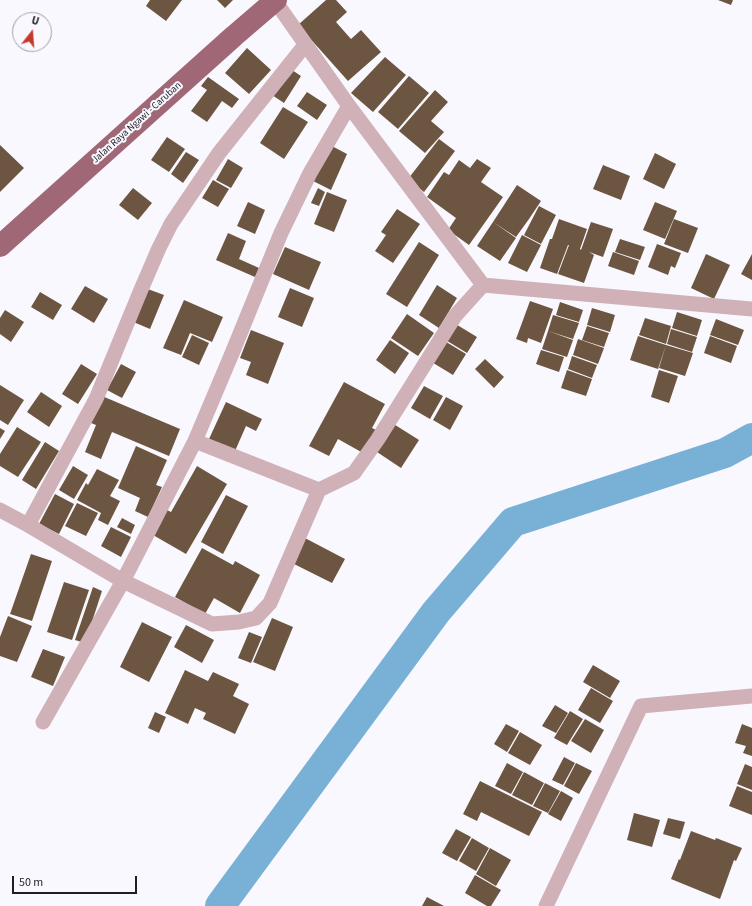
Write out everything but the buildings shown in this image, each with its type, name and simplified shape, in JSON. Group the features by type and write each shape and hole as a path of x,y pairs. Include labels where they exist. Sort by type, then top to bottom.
{"highway":[{"name":"Jalan Raya Ngawi - Caruban","path":"0,246 275,0"}],"street":[{"path":"275,0 349,106 483,285 752,309"},
{"path":"28,525 96,399 140,292 171,224 219,153 305,45"},
{"path":"43,722 123,582 195,441 281,233 310,173 349,106"},
{"path":"0,510 123,582 212,624 239,622 256,618 270,603 319,490 354,473 378,438 455,316 483,285"},
{"path":"195,441 319,490"},
{"path":"546,906 641,706 752,696"}],"waterway":[{"path":"220,906 436,612 513,522 725,453 752,438"}]}
